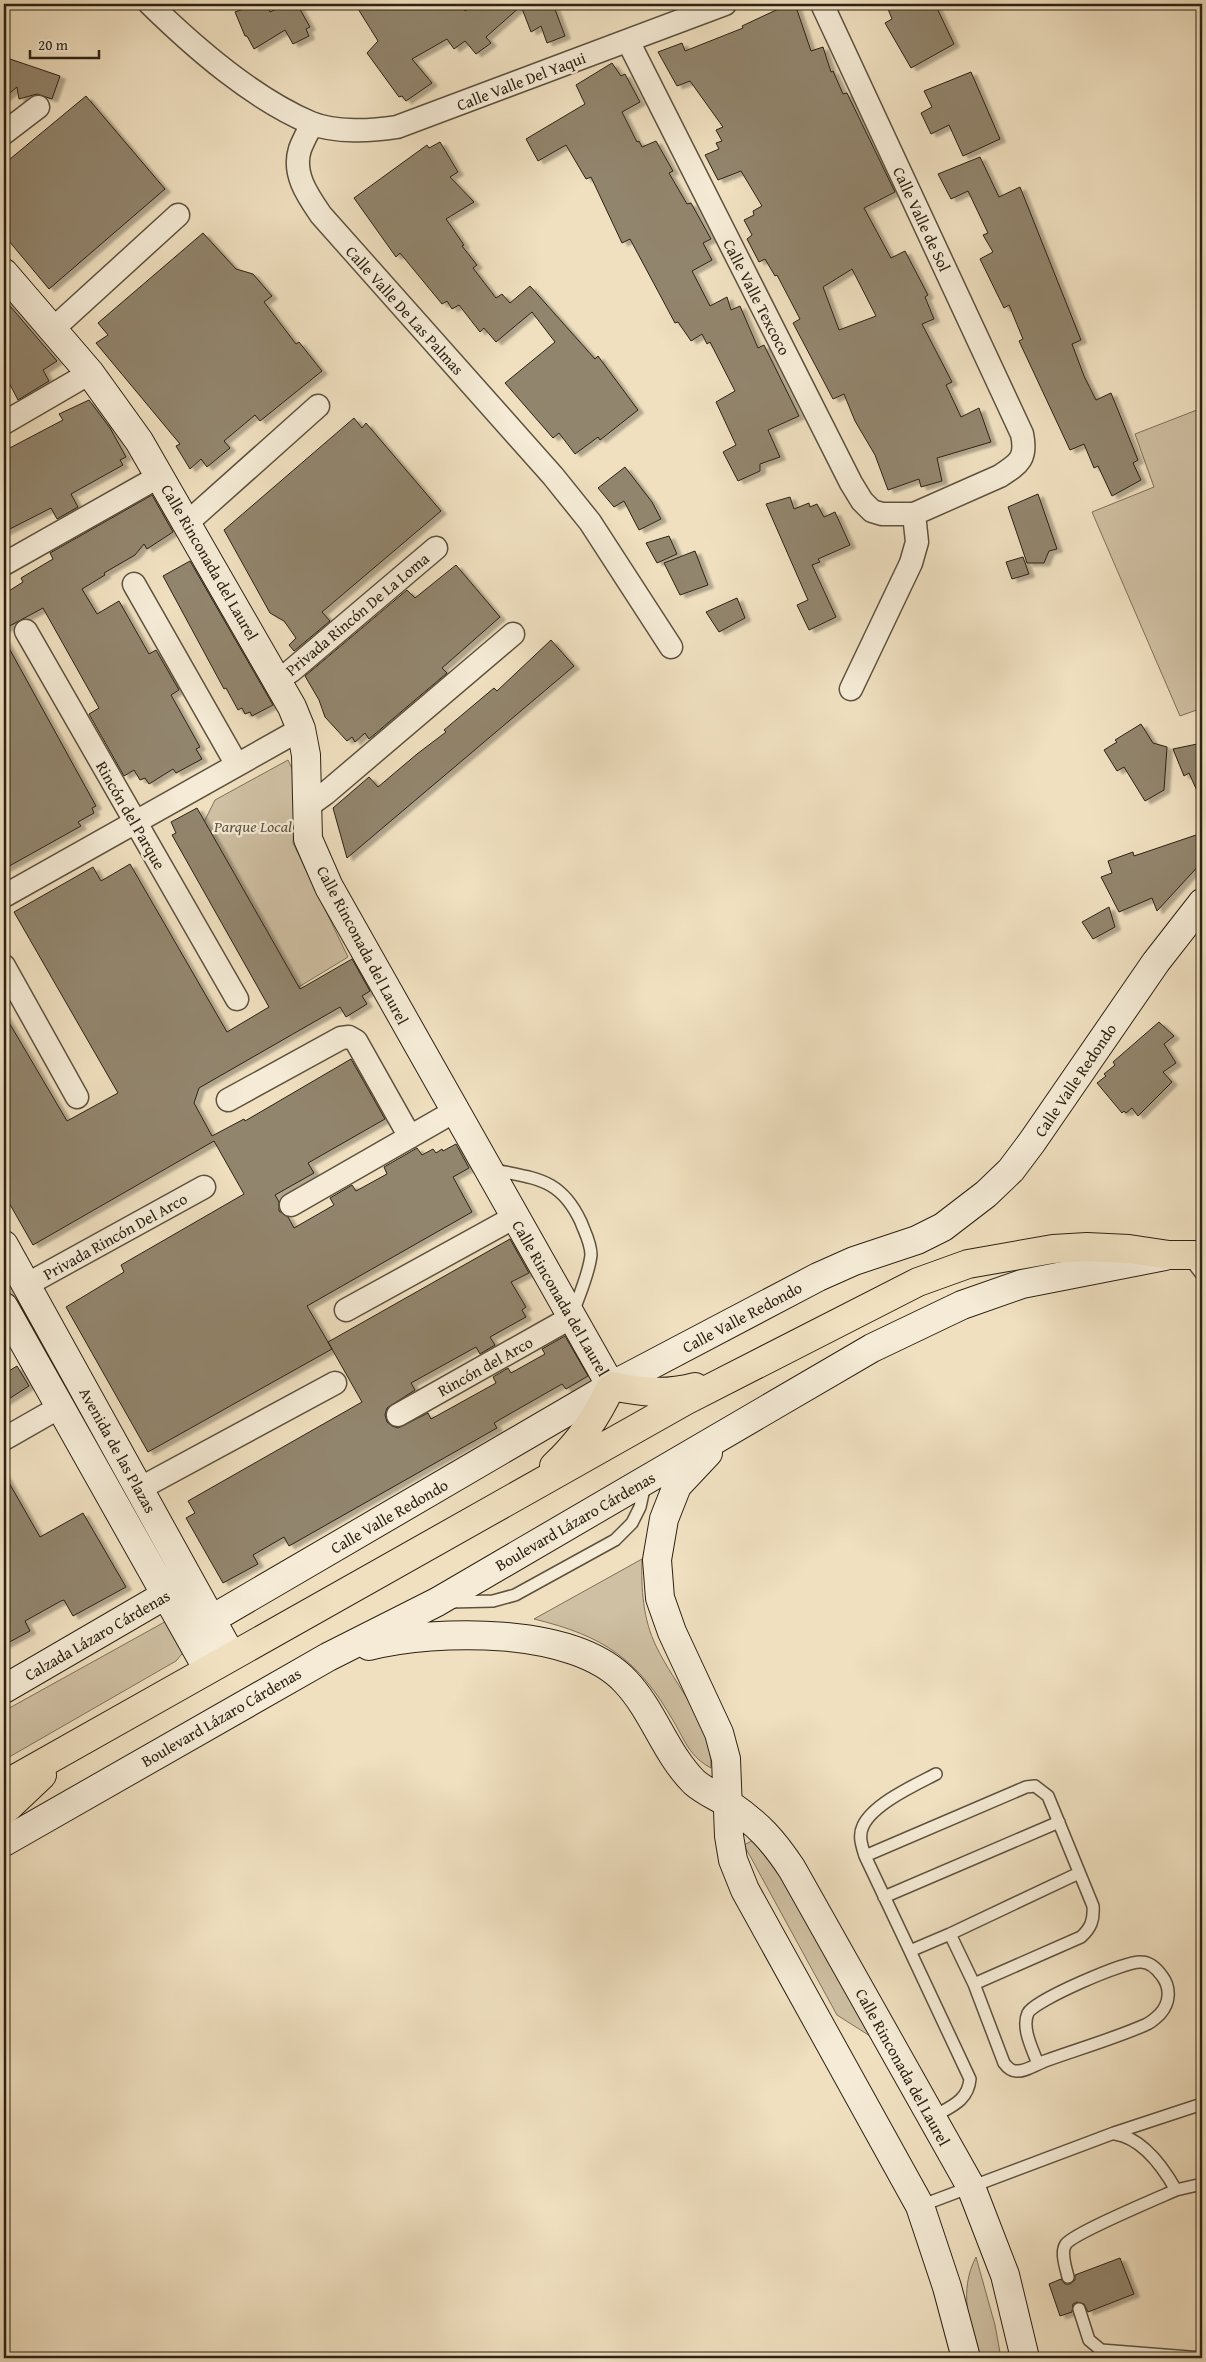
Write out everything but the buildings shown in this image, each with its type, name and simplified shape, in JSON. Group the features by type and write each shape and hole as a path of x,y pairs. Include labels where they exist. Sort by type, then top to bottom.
{"highway":[{"path":"4,1785 231,1655 684,1401 918,1282 968,1264 1013,1254 1087,1247 1186,1255"},
{"path":"526,1491 571,1450 598,1414 611,1386 640,1392 664,1393 694,1387 740,1372"},
{"path":"4,1811 78,1742"}],"street":[{"path":"150,4 176,30 254,92 312,124"},
{"name":"Calle Valle Del Yaqui","path":"312,124 370,132 397,127 724,4"},
{"name":"Calle Valle de Sol","path":"822,4 1022,434 1024,446 1022,458 1013,467 1000,476 914,514"},
{"name":"Calle Valle Texcoco","path":"628,41 851,483 862,501 872,511 882,514 914,514"},
{"path":"4,133 38,107"},
{"name":"Calle Valle De Las Palmas","path":"312,124 299,150 299,175 307,195 321,215 553,476 590,522 670,647"},
{"path":"53,329 178,215"},
{"name":"Calle Rinconada del Laurel","path":"4,273 90,372 139,441 278,680 301,729 306,755 308,839 329,888 611,1386"},
{"path":"4,423 90,372"},
{"path":"187,523 318,406"},
{"path":"4,564 160,476"},
{"path":"851,689 911,563 917,542 914,514"},
{"name":"Privada Rincón De La Loma","path":"278,680 436,548"},
{"path":"134,584 237,765"},
{"name":"Rincón del Parque","path":"26,631 237,999"},
{"path":"308,806 326,793 513,634"},
{"path":"4,896 301,729"},
{"name":"Calle Valle Redondo","path":"188,1633 611,1386 818,1277 854,1261 918,1240 943,1227 986,1194 1011,1170 1156,962 1202,903"},
{"path":"4,966 77,1097"},
{"path":"228,1100 341,1038 348,1037 356,1041 410,1136"},
{"path":"291,1205 455,1111"},
{"name":"Privada Rincón Del Arco","path":"26,1285 204,1187"},
{"path":"346,1310 515,1217"},
{"name":"Avenida de las Plazas","path":"4,1245 231,1655"},
{"name":"Boulevard Lázaro Cárdenas","path":"4,1842 328,1656 437,1602 872,1348 962,1305 1022,1284 1186,1255"},
{"name":"Avenida de las Plazas","path":"4,1308 208,1668"},
{"name":"Rincón del Arco","path":"398,1415 572,1317"},
{"path":"139,1489 335,1382"},
{"path":"4,1439 60,1407"},
{"path":"728,1431 677,1486 664,1519 657,1560 660,1598 672,1632 719,1733 726,1759 730,1805 729,1836 733,1860 745,1890 920,2206 947,2287 966,2358"},
{"name":"Calzada Lázaro Cárdenas","path":"4,1689 191,1580"},
{"name":"Calle Rinconada del Laurel","path":"328,1656 390,1640 438,1636 521,1637 560,1645 597,1661 625,1681 644,1706 675,1760 696,1783 754,1822 773,1841 792,1869 970,2186 1005,2275 1025,2358"}],"lane":[{"path":"487,1168 541,1180 564,1194 572,1204 591,1245 590,1257 572,1317"},
{"path":"1186,1255 1202,1275"},
{"path":"437,1602 493,1602 515,1595 616,1540 632,1523 640,1507 646,1479"},
{"path":"931,2118 963,2098 969,2091 970,2079 865,1856 860,1841 863,1826 872,1814 889,1800 936,1774"},
{"path":"865,1856 1026,1787 1035,1786 1048,1796 1093,1906 1094,1915 1090,1929 1081,1938 974,1984"},
{"path":"884,1897 1059,1822"},
{"path":"910,1951 1079,1874"},
{"path":"950,1934 974,1984 1004,2063 1009,2068 1017,2071 1038,2064 1147,2024 1166,2006 1169,1990 1163,1976 1152,1965 1141,1962 1126,1965 1089,1979 1037,2005 1029,2012 1026,2021 1027,2034 1038,2064"},
{"path":"920,2206 970,2186 1202,2104"},
{"path":"1114,2134 1126,2136 1137,2141 1161,2167 1176,2190"},
{"path":"1068,2277 1063,2250 1066,2243 1083,2232 1176,2190 1202,2184"},
{"path":"1078,2309 1089,2340 1097,2353 1106,2351 1202,2358"}],"green space":[{"path":"1202,408 1202,708 1180,716 1092,512 1154,487 1135,434"},
{"name":"Parque Local","path":"288,760 297,779 293,843 348,957 297,988 204,822 215,800"},
{"path":"4,1254 140,1504 61,1386 4,1285"},
{"path":"642,1559 644,1604 648,1625 664,1661 699,1720 710,1751 711,1768 693,1754 661,1700 647,1682 617,1653 600,1642 580,1633 534,1619"},
{"path":"170,1619 187,1648 176,1661 4,1760 4,1711"},
{"path":"759,1837 870,2036 837,2015 744,1845"},
{"path":"976,2257 995,2325 1001,2358 978,2358 967,2307 968,2282"}]}
